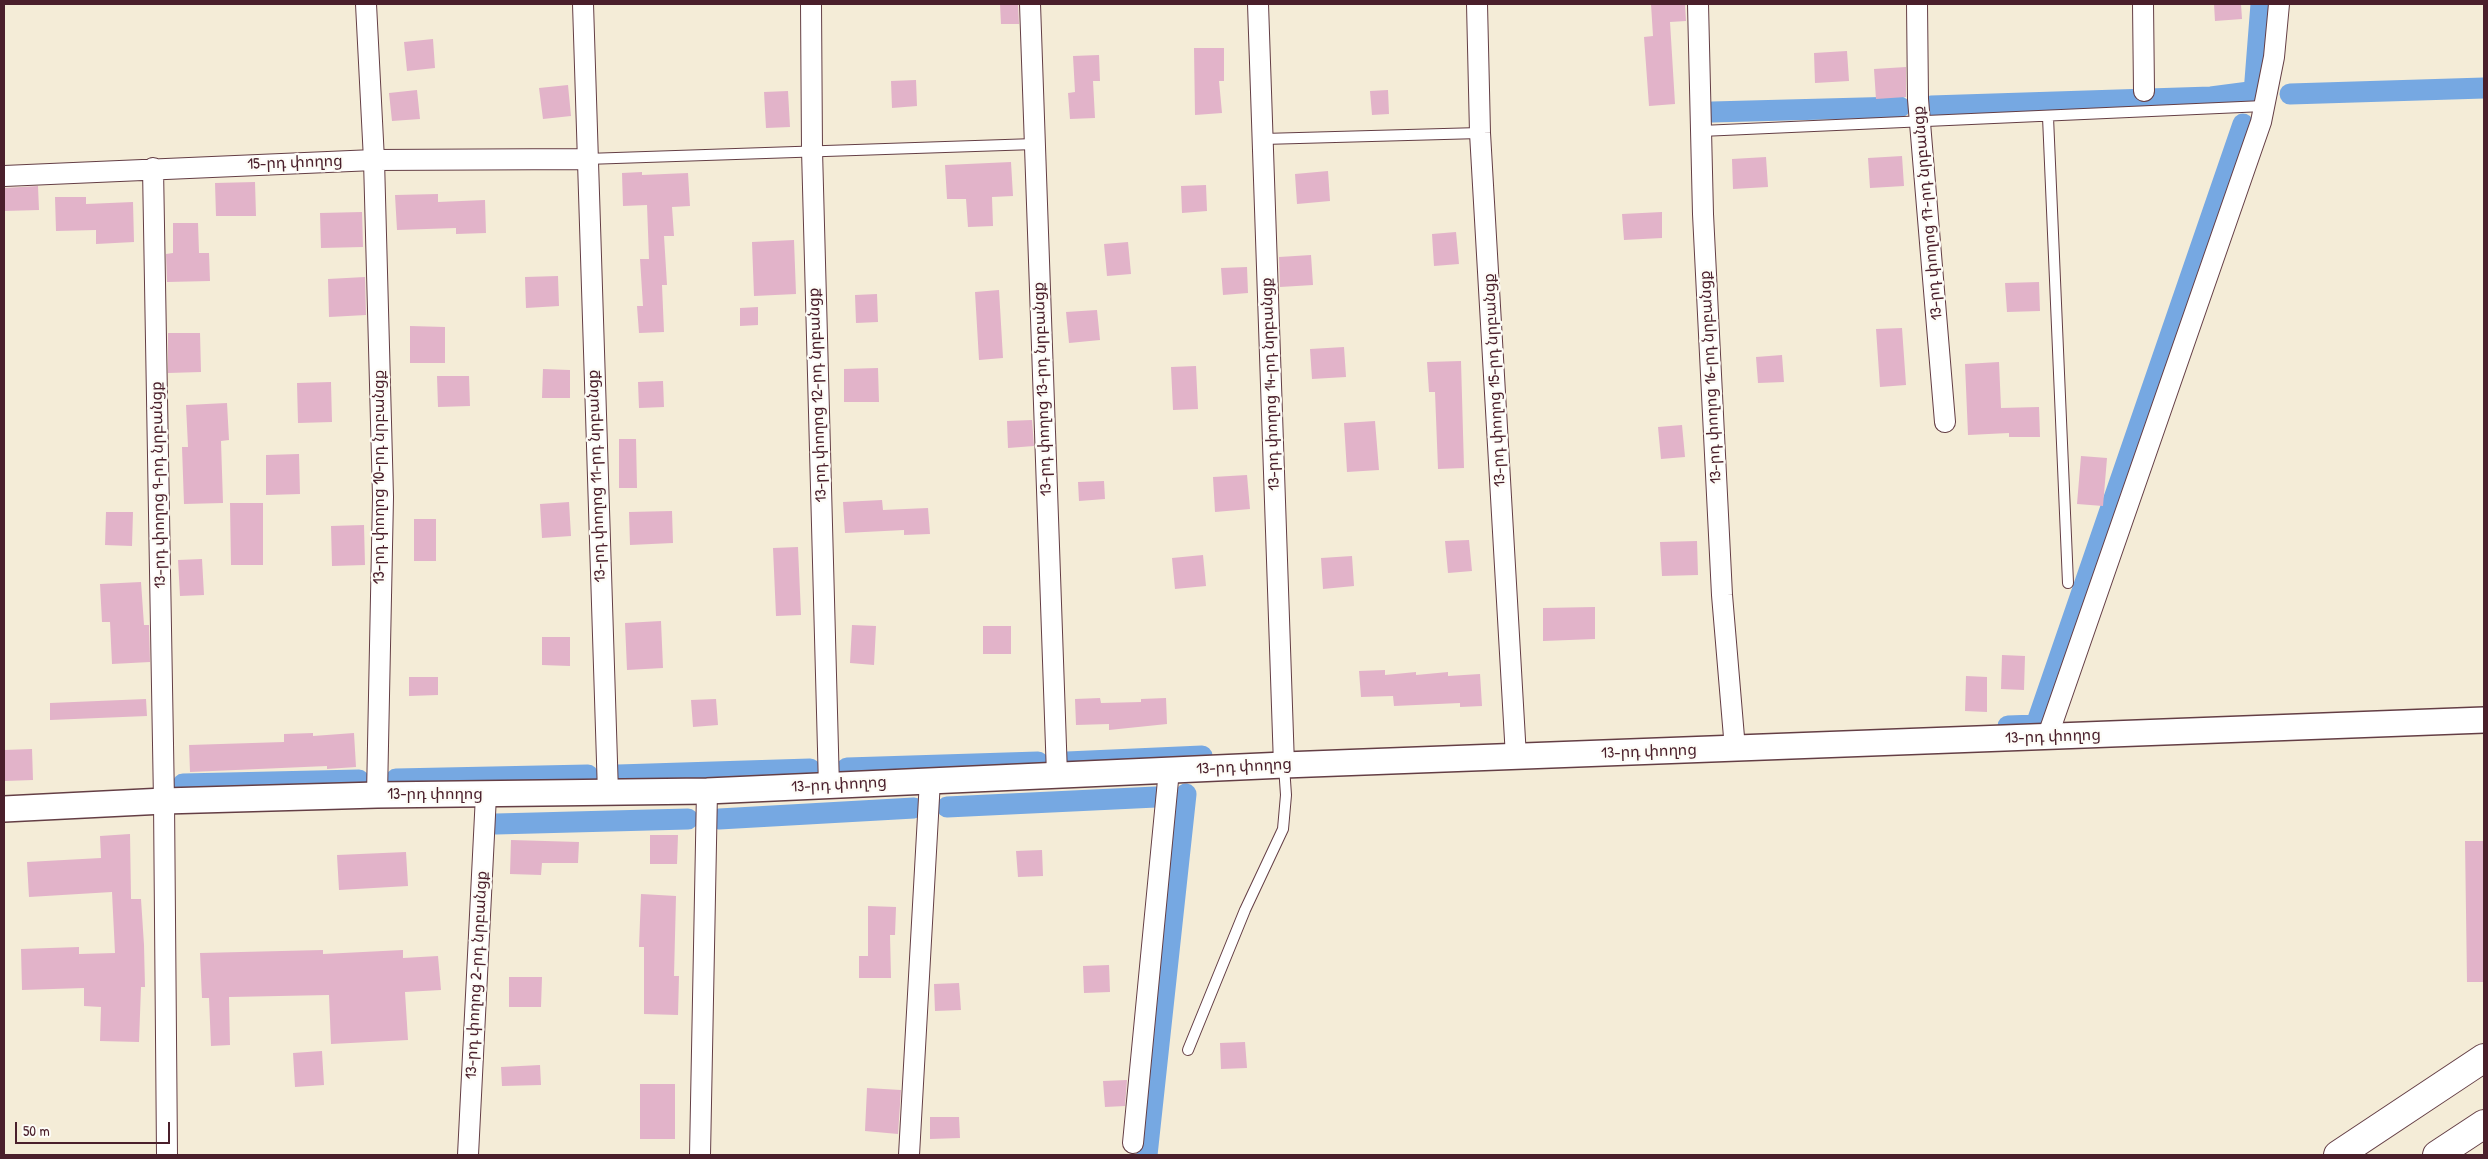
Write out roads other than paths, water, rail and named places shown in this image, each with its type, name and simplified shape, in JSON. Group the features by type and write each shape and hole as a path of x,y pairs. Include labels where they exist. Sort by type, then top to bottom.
{"highway":[{"path":"2338,1155 2484,1058"},
{"path":"2437,1155 2484,1124"}],"street":[{"name":"13-րդ փողոց 10-րդ նրբանցք","path":"366,4 374,160 383,497 377,795"},
{"name":"13-րդ փողոց 11-րդ նրբանցք","path":"583,4 586,159 608,793"},
{"name":"13-րդ փողոց 12-րդ նրբանցք","path":"811,4 812,150 829,786"},
{"name":"13-րդ փողոց 13-րդ նրբանցք","path":"1030,4 1057,775"},
{"name":"13-րդ փողոց 14-րդ նրբանցք","path":"1258,4 1284,765"},
{"name":"13-րդ փողոց 15-րդ նրբանցք","path":"1477,4 1480,134 1516,756"},
{"name":"13-րդ փողոց 16-րդ նրբանցք","path":"1698,4 1703,214 1722,595 1735,749"},
{"name":"13-րդ փողոց 17-րդ նրբանցք","path":"1918,4 1920,123 1945,422"},
{"path":"2143,4 2144,91"},
{"path":"2047,738 2261,122 2274,57 2279,4"},
{"name":"15-րդ փողոց","path":"4,176 153,168 374,160 586,159"},
{"name":"13-րդ փողոց 9-րդ նրբանցք","path":"153,168 164,801 167,1155"},
{"name":"13-րդ փողոց","path":"4,809 164,801 377,795 707,791 1284,765 2047,738 2484,720"},
{"path":"1133,1142 1169,770"},
{"path":"909,1155 930,780"},
{"path":"700,1155 707,791"},
{"name":"13-րդ փողոց 2-րդ նրբանցք","path":"468,1155 486,795"}],"lane":[{"path":"1701,131 1920,123 2264,106"},
{"path":"2048,117 2068,583"},
{"path":"1263,139 1480,134"},
{"path":"586,159 1035,144"},
{"path":"1188,1050 1245,910 1283,829 1286,795 1284,765"}],"waterway":[{"path":"2254,93 2261,4"},
{"path":"2290,94 2484,88"},
{"path":"1931,106 2211,97 2257,91"},
{"path":"1712,112 1900,107"},
{"path":"2008,726 2036,725 2243,124"},
{"path":"1067,762 1202,756"},
{"path":"847,768 1038,762"},
{"path":"618,775 810,769"},
{"path":"396,779 588,775"},
{"path":"183,784 359,780"},
{"path":"1147,1155 1186,794"},
{"path":"947,807 1156,797"},
{"path":"719,819 914,808"},
{"path":"496,824 688,819"}]}
